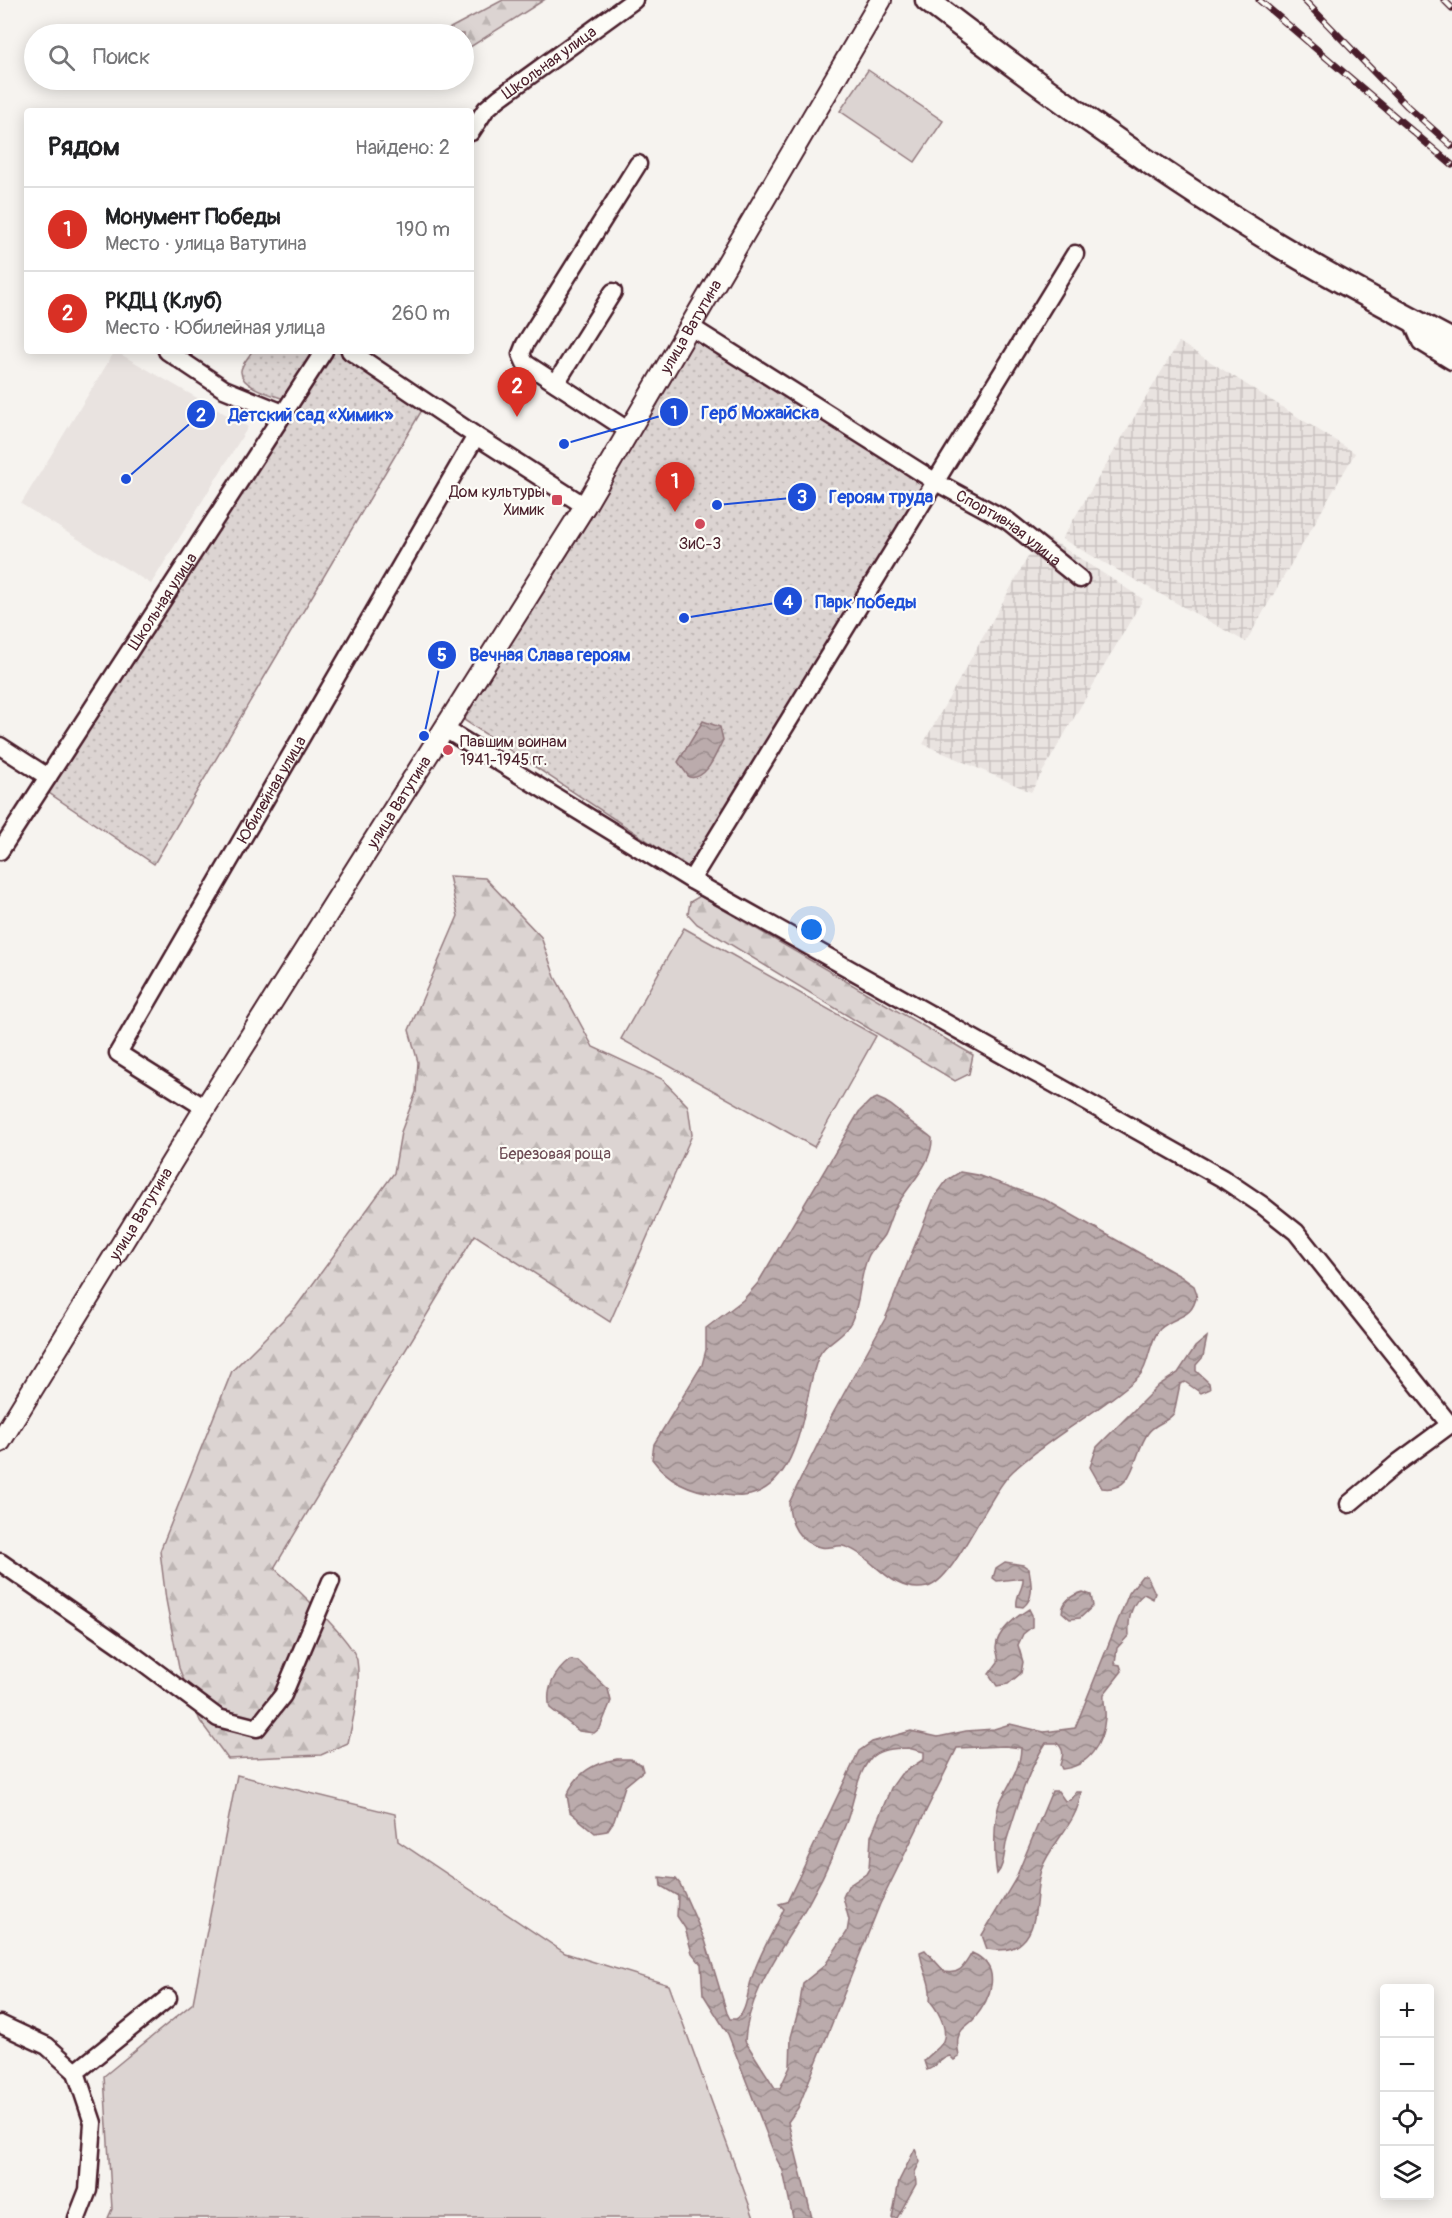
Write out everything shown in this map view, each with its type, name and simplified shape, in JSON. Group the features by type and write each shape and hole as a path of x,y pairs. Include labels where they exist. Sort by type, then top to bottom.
{"main road":[{"path":"927,0 1028,78 1160,169 1299,258 1452,341"}],"street":[{"name":"Школьная улица","path":"474,127 486,109 499,98 634,0"},
{"name":"улица Ватутина","path":"0,1442 205,1108 585,506 881,0"},
{"path":"629,431 525,363 522,359 522,348 638,164"},
{"path":"691,880 1075,254"},
{"path":"556,383 613,292"},
{"path":"1411,319 1421,342 1452,361"},
{"name":"Спортивная улица","path":"691,327 936,482 1008,521 1080,579"},
{"path":"171,354 224,389 283,413"},
{"name":"Школьная улица","path":"0,851 322,354"},
{"path":"354,354 585,506"},
{"name":"Юбилейная улица","path":"205,1108 118,1053 476,436"},
{"path":"445,729 691,880 1222,1178 1262,1205 1296,1233 1451,1424 1399,1462 1350,1504"},
{"path":"0,746 48,777"},
{"path":"0,1562 124,1648 218,1718 257,1728 283,1695 331,1581"},
{"path":"76,2072 168,1998"},
{"path":"0,2024 47,2046 76,2072 93,2123 88,2190 77,2218"}],"shaded area":[{"path":"1179,342 1355,453 1246,642 1062,539"},
{"path":"113,354 120,354 248,427 151,584 21,504"},
{"path":"1045,536 1143,599 1031,792 923,744 1028,557"}],"green space":[{"path":"503,0 544,0 474,45 474,24 458,24"},
{"path":"868,70 943,121 915,162 840,111"},
{"path":"693,337 924,485 690,869 464,720 592,501"},
{"path":"250,354 311,354 284,399 258,390 246,382 242,377 242,367"},
{"path":"325,354 351,354 425,405 154,864 46,791"},
{"name":"Березовая роща","path":"449,876 485,878 541,937 555,977 593,1047 662,1079 688,1106 692,1135 610,1322 475,1235 274,1568 333,1626 353,1651 357,1660 355,1712 348,1743 321,1755 228,1759 200,1721 179,1668 166,1600 160,1551 232,1371 296,1307 394,1173 401,1132 416,1092 418,1062 409,1030 458,916"},
{"path":"700,896 973,1055 969,1074 955,1081 697,924 688,914 690,902"},
{"path":"684,928 876,1036 814,1147 621,1039"},
{"path":"237,1775 395,1814 398,1841 565,1953 669,1985 754,2218 108,2218 112,2209 104,2076 193,2003"}],"water":[{"path":"703,721 720,727 723,740 706,770 701,775 689,777 678,762"},
{"path":"877,1098 892,1106 932,1138 931,1148 924,1167 899,1201 884,1235 868,1257 851,1322 818,1358 804,1416 791,1456 781,1473 768,1487 750,1495 708,1493 680,1484 658,1467 652,1459 654,1444 702,1365 706,1350 706,1328 743,1300 758,1283 859,1112 870,1101"},
{"path":"960,1172 977,1175 1044,1199 1180,1276 1194,1286 1197,1294 1195,1303 1187,1313 1166,1324 1156,1334 1144,1367 1137,1378 1013,1471 1003,1482 949,1570 938,1581 927,1587 914,1588 892,1579 853,1550 843,1546 820,1547 806,1541 793,1525 789,1503 831,1417 885,1319 934,1198 947,1180"},
{"path":"1207,1337 1203,1357 1196,1365 1196,1371 1209,1383 1210,1389 1201,1393 1185,1382 1180,1384 1174,1413 1148,1433 1128,1478 1113,1488 1102,1488 1090,1467 1097,1447 1159,1385 1178,1373 1195,1347"},
{"path":"1005,1562 1023,1565 1029,1569 1031,1595 1023,1607 1017,1606 1017,1602 1023,1578 997,1581 993,1578 996,1568"},
{"path":"1142,1576 1147,1576 1155,1593 1153,1599 1144,1594 1136,1602 1130,1617 1129,1635 1117,1648 1115,1664 1120,1665 1122,1671 1104,1694 1104,1727 1098,1745 1080,1764 1062,1769 1060,1765 1061,1748 1057,1743 1046,1743 1033,1765 1023,1790 1007,1839 1003,1862 997,1874 995,1826 998,1807 1017,1769 1021,1748 1005,1746 957,1748 880,1904 798,2108 788,2122 812,2218 793,2218 783,2171 728,2034 703,1994 701,1964 692,1953 685,1928 677,1916 678,1896 661,1886 660,1877 676,1879 680,1884 705,1940 727,2013 730,2019 736,2019 745,2008 758,1962 784,1909 779,1904 787,1902 859,1751 872,1742 911,1731 938,1737 966,1731 994,1729 1010,1724 1044,1732 1075,1728 1129,1593","holes":["908,1748 924,1752 924,1759 901,1774 891,1788 871,1836 869,1869 866,1874 848,1886 843,1897 849,1920 847,1932 825,1965 803,1983 791,2037 790,2067 780,2088 775,2088 745,2041 751,2011 762,1982 829,1864 846,1823 858,1781 865,1766 874,1755 888,1750"]},
{"path":"1083,1592 1091,1595 1093,1606 1080,1618 1070,1619 1062,1612 1064,1604 1072,1596"},
{"path":"1029,1609 1032,1615 1032,1627 1023,1634 1018,1645 1023,1662 1021,1673 1008,1684 997,1686 989,1674 998,1662 996,1648 999,1636 1008,1625"},
{"path":"570,1660 578,1661 608,1689 611,1701 600,1728 594,1733 579,1731 550,1708 549,1694 552,1681"},
{"path":"617,1759 630,1759 641,1764 643,1771 625,1786 614,1821 607,1831 595,1833 570,1812 567,1795 576,1780 587,1770"},
{"path":"1052,1791 1058,1791 1065,1801 1070,1800 1076,1792 1081,1792 1070,1823 1051,1850 1041,1870 1032,1927 1022,1942 1010,1949 987,1949 982,1935 1015,1880"},
{"path":"925,1950 945,1972 950,1973 962,1968 972,1953 982,1959 991,1975 991,1984 985,2003 959,2035 959,2057 954,2060 950,2056 947,2057 927,2070 924,2061 943,2042 944,2030 943,2023 930,2001 930,1988 920,1952"},
{"path":"915,2149 920,2162 915,2172 916,2184 897,2218 892,2218 899,2181"}],"railway":[{"path":"1259,0 1452,165"},
{"path":"1304,0 1407,106 1452,146"},
{"path":"1444,0 1452,8"}],"place":[{"name":"РКДЦ (Клуб)","path":"517,417"},
{"name":"Герб Можайска","path":"564,444"},
{"name":"Детский сад «Химик»","path":"126,479"},
{"name":"Дом культуры Химик","path":"557,500"},
{"name":"Героям труда","path":"717,505"},
{"name":"Монумент Победы","path":"675,512"},
{"name":"ЗиС-3","path":"700,524"},
{"name":"Парк победы","path":"684,618"},
{"name":"Вечная Слава героям","path":"424,736"},
{"name":"Павшим воинам 1941-1945 гг.","path":"448,750"}]}
